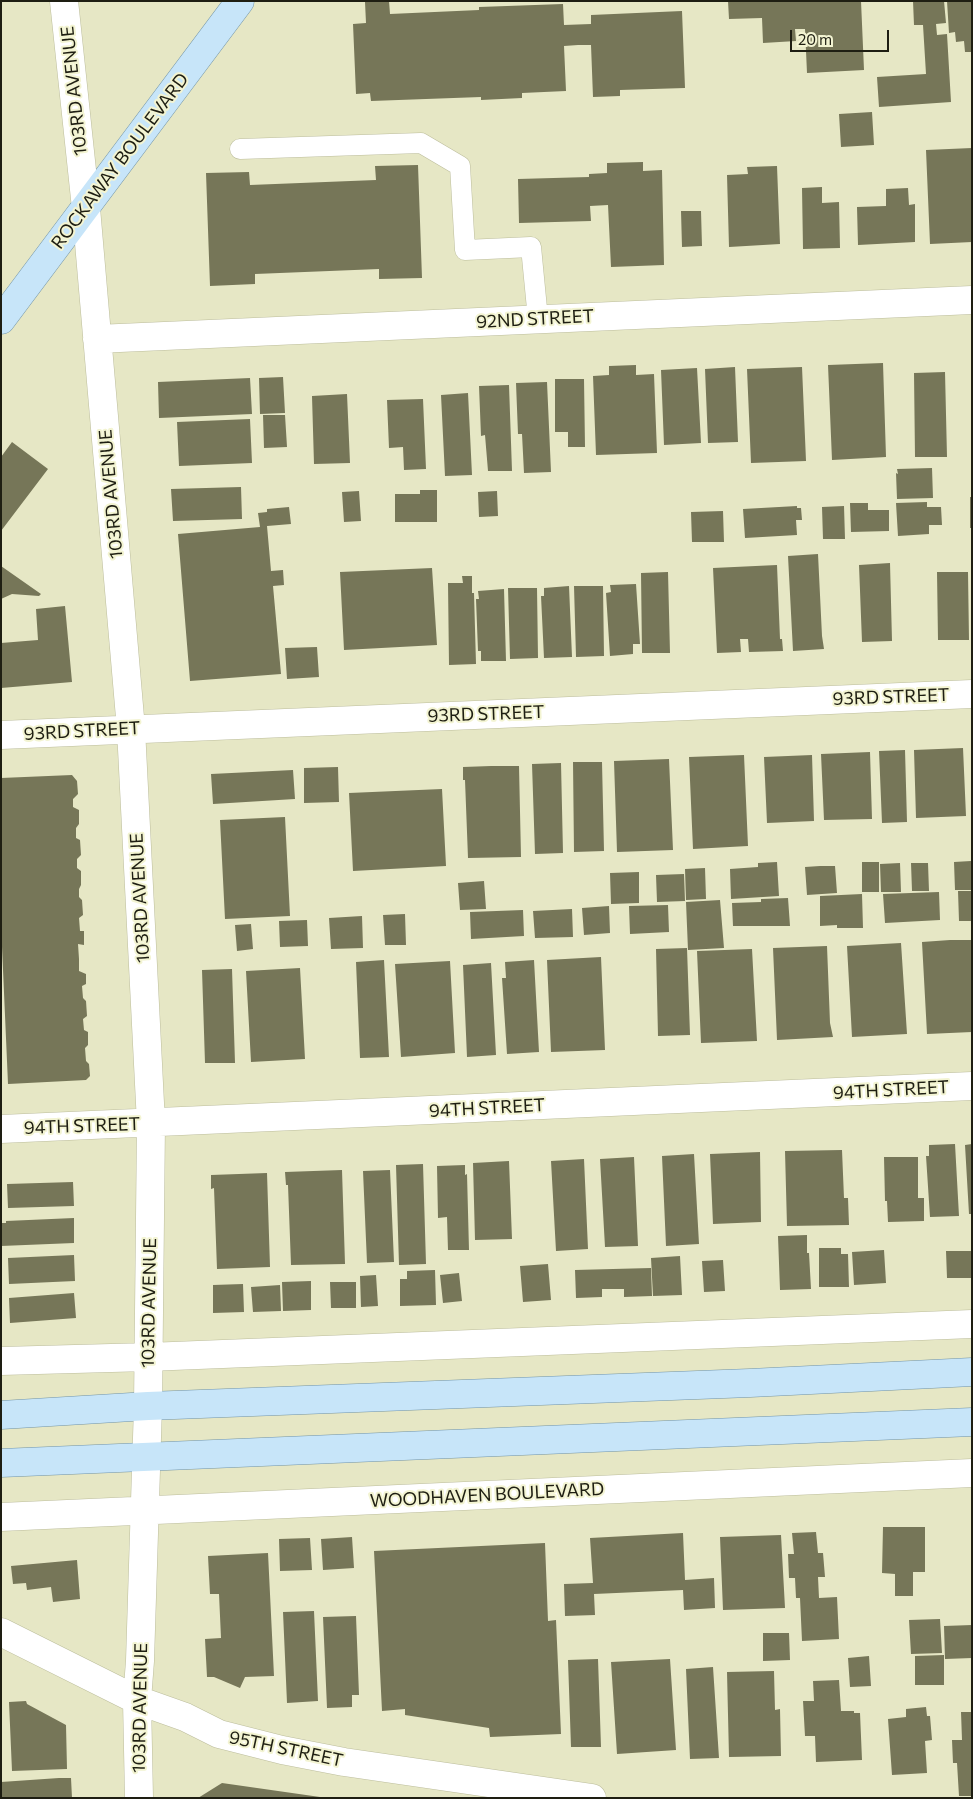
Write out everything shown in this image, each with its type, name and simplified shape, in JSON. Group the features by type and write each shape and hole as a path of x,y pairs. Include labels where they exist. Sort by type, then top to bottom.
{"main road":[{"name":"ROCKAWAY BOULEVARD","path":"1,320 240,1"},
{"path":"1,1415 148,1406 720,1384 972,1372"},
{"path":"1,1463 972,1422"}],"street":[{"name":"103RD AVENUE","path":"64,1 86,208 132,729 151,1123 148,1406 137,1700 139,1798"},
{"name":"92ND STREET","path":"97,339 972,300"},
{"name":"93RD STREET","path":"1,735 972,694"},
{"name":"94TH STREET","path":"1,1129 972,1086"},
{"path":"1,1360 148,1357 972,1324"},
{"name":"WOODHAVEN BOULEVARD","path":"1,1516 972,1473"},
{"name":"95TH STREET","path":"1,1632 137,1700 185,1717 219,1734 282,1750 344,1762 592,1798"}],"lane":[{"path":"240,149 421,143 460,166 465,250 531,247 538,319"}],"building":[{"path":"389,1 390,14 479,10 479,7 563,4 564,25 591,24 591,15 682,11 685,88 620,90 620,96 593,97 591,45 578,45 564,46 566,91 522,93 522,98 481,100 481,97 371,101 370,93 356,94 353,24 366,23 365,2"},
{"path":"728,1 861,1 864,70 807,73 805,29 795,29 796,41 763,43 762,18 729,19"},
{"path":"913,1 944,1 946,23 936,24 937,35 947,34 951,102 879,107 877,77 926,74 923,25 914,25"},
{"path":"947,1 972,1 972,52 965,52 964,41 956,42 955,32 949,33"},
{"path":"872,112 874,145 841,147 839,114"},
{"path":"972,148 972,242 930,244 926,150"},
{"path":"643,162 643,171 662,170 664,265 611,267 608,205 590,206 591,221 519,223 518,179 589,177 589,174 607,173 607,163"},
{"path":"418,165 422,278 379,279 379,269 255,274 255,284 210,286 206,173 249,172 250,185 376,180 375,166"},
{"path":"777,166 780,244 729,247 727,175 748,174 747,167"},
{"path":"822,187 822,203 839,202 840,248 803,249 802,188"},
{"path":"908,188 909,205 915,204 915,242 858,245 857,207 886,206 886,189"},
{"path":"681,211 701,211 702,246 682,247"},
{"path":"883,363 886,457 832,460 828,365"},
{"path":"636,365 636,375 654,374 657,453 596,455 593,376 609,375 609,366"},
{"path":"735,367 738,442 708,443 705,369"},
{"path":"802,367 806,461 751,463 747,369"},
{"path":"697,368 701,443 664,445 661,370"},
{"path":"945,372 947,457 915,457 914,373"},
{"path":"283,377 285,413 260,414 259,378"},
{"path":"250,378 252,414 159,418 158,382"},
{"path":"555,379 584,379 585,447 568,447 568,432 555,432"},
{"path":"547,382 551,472 524,473 522,434 518,434 516,383"},
{"path":"509,385 512,471 488,471 485,435 481,436 479,386"},
{"path":"468,393 472,475 445,476 441,395"},
{"path":"347,394 350,463 314,464 312,396"},
{"path":"423,399 426,469 404,470 403,447 389,448 387,400"},
{"path":"263,415 285,415 287,447 264,448"},
{"path":"250,419 252,463 179,466 177,422"},
{"path":"12,442 48,469 1,531 1,457"},
{"path":"932,468 933,498 897,499 897,469"},
{"path":"241,487 242,519 173,521 171,489"},
{"path":"420,490 437,490 437,522 395,522 395,494 420,494"},
{"path":"359,491 361,521 344,522 342,492"},
{"path":"497,491 498,516 479,517 478,492"},
{"path":"970,497 972,497 972,528 970,528"},
{"path":"927,502 927,507 941,507 942,525 929,525 929,534 898,536 896,503"},
{"path":"850,503 868,503 868,510 889,510 889,531 851,532"},
{"path":"797,506 797,508 801,508 802,520 796,520 797,535 745,538 743,509"},
{"path":"844,506 845,539 823,539 822,507"},
{"path":"289,507 291,524 267,526 271,571 283,570 284,585 273,586 281,674 190,681 178,534 260,527 258,513 267,512 267,509"},
{"path":"723,511 724,542 692,542 691,512"},
{"path":"818,554 824,649 793,651 788,556"},
{"path":"890,563 892,641 862,642 859,565"},
{"path":"777,565 780,639 782,639 783,651 749,652 748,639 740,639 741,652 717,653 713,568"},
{"path":"1,566 41,594 39,596 12,594 1,599"},
{"path":"432,568 437,645 344,650 340,572"},
{"path":"668,572 670,653 642,653 641,573"},
{"path":"937,572 968,572 969,640 938,640"},
{"path":"462,576 472,576 476,664 449,665 448,583 463,583"},
{"path":"636,584 640,644 633,644 633,654 610,656 606,593 611,592 610,585"},
{"path":"569,586 572,657 544,658 541,596 544,596 544,588"},
{"path":"574,586 603,586 604,656 576,657"},
{"path":"508,588 537,588 538,658 510,659"},
{"path":"504,589 506,661 481,661 481,651 478,651 476,599 479,599 478,591"},
{"path":"65,606 72,682 1,688 1,643 38,640 36,609"},
{"path":"317,647 319,677 287,679 285,648"},
{"path":"963,748 966,816 916,818 914,750"},
{"path":"905,750 907,822 882,823 879,751"},
{"path":"870,752 872,819 824,820 821,754"},
{"path":"744,755 748,846 693,849 689,757"},
{"path":"812,755 814,821 767,823 764,757"},
{"path":"669,759 673,850 617,852 614,761"},
{"path":"573,762 602,762 604,851 574,852"},
{"path":"561,763 563,853 535,854 532,764"},
{"path":"519,766 521,857 468,858 463,767"},
{"path":"338,767 339,802 304,803 304,768"},
{"path":"293,770 295,799 213,804 211,774"},
{"path":"72,775 77,781 78,794 73,799 73,807 79,810 76,838 80,840 81,855 77,859 77,868 81,871 79,897 82,900 83,915 79,918 80,931 84,931 84,945 78,944 79,971 86,974 86,984 82,986 87,1016 83,1019 84,1030 88,1032 88,1045 85,1048 90,1076 86,1080 8,1084 1,924 1,778"},
{"path":"442,789 446,866 353,871 349,793"},
{"path":"285,817 290,916 225,919 220,820"},
{"path":"971,861 971,890 955,890 954,862"},
{"path":"777,862 779,896 731,899 730,869 758,867 758,863"},
{"path":"862,862 879,862 879,892 862,892"},
{"path":"900,863 901,892 881,892 880,864"},
{"path":"911,863 928,863 929,891 912,891"},
{"path":"835,866 837,893 807,895 805,867"},
{"path":"705,868 706,899 686,900 685,869"},
{"path":"639,872 639,903 611,904 610,873"},
{"path":"684,874 685,901 657,902 656,875"},
{"path":"484,881 486,909 460,910 458,883"},
{"path":"958,891 972,891 972,921 959,921"},
{"path":"939,892 940,920 885,923 883,894"},
{"path":"862,894 863,928 837,928 837,925 820,926 820,896"},
{"path":"788,898 790,926 733,926 732,903 761,902 761,899"},
{"path":"720,900 724,948 688,950 686,902"},
{"path":"668,905 669,932 630,934 629,906"},
{"path":"609,906 610,933 584,935 582,908"},
{"path":"572,909 573,937 535,938 533,911"},
{"path":"523,910 524,936 471,939 470,912"},
{"path":"405,914 406,945 385,945 383,915"},
{"path":"362,916 363,948 331,949 329,918"},
{"path":"307,920 308,946 280,947 279,921"},
{"path":"251,924 253,949 237,951 235,925"},
{"path":"972,940 972,1032 927,1034 922,942"},
{"path":"901,943 907,1034 852,1037 847,946"},
{"path":"827,946 830,1023 833,1037 777,1040 773,948"},
{"path":"687,948 690,1035 658,1036 656,949"},
{"path":"752,949 757,1041 701,1043 697,951"},
{"path":"601,957 605,1050 551,1052 547,960"},
{"path":"384,960 389,1057 360,1058 356,962"},
{"path":"534,960 539,1052 507,1054 502,978 506,978 505,962"},
{"path":"450,961 455,1053 401,1057 395,964"},
{"path":"491,963 496,1055 467,1057 463,965"},
{"path":"300,968 305,1059 251,1062 246,971"},
{"path":"232,969 235,1063 205,1063 202,970"},
{"path":"955,1144 959,1216 930,1217 926,1156 929,1156 929,1145"},
{"path":"972,1144 972,1214 969,1214 965,1145"},
{"path":"842,1150 844,1198 848,1198 849,1225 787,1226 785,1151"},
{"path":"760,1152 761,1222 713,1224 710,1154"},
{"path":"694,1154 699,1244 666,1246 662,1156"},
{"path":"634,1157 638,1246 605,1247 600,1159"},
{"path":"884,1157 918,1157 918,1198 924,1198 924,1221 888,1222 887,1201 885,1201"},
{"path":"584,1159 588,1249 556,1251 551,1161"},
{"path":"509,1161 512,1239 475,1240 473,1163"},
{"path":"423,1164 426,1264 399,1265 396,1165"},
{"path":"465,1165 465,1175 467,1174 469,1250 448,1250 447,1217 438,1218 437,1166"},
{"path":"342,1170 345,1264 291,1265 288,1185 286,1185 285,1172"},
{"path":"390,1170 394,1262 367,1263 363,1171"},
{"path":"267,1173 270,1267 217,1269 214,1188 211,1189 211,1175"},
{"path":"73,1182 74,1206 8,1208 7,1184"},
{"path":"74,1218 74,1243 1,1246 1,1223 6,1223 6,1221"},
{"path":"807,1235 811,1289 780,1290 778,1236"},
{"path":"819,1248 841,1248 841,1254 848,1254 849,1287 819,1287"},
{"path":"884,1250 886,1283 854,1285 852,1252"},
{"path":"946,1251 972,1251 972,1278 947,1278"},
{"path":"74,1255 75,1281 9,1284 8,1258"},
{"path":"680,1256 682,1295 653,1296 651,1258"},
{"path":"723,1260 725,1291 704,1292 702,1261"},
{"path":"548,1264 551,1300 523,1302 520,1266"},
{"path":"651,1268 652,1296 624,1297 624,1289 602,1289 602,1297 576,1298 575,1270"},
{"path":"435,1270 436,1305 400,1306 400,1279 407,1279 407,1271"},
{"path":"459,1273 462,1301 443,1303 440,1275"},
{"path":"376,1275 378,1306 361,1307 360,1276"},
{"path":"311,1281 311,1310 283,1311 282,1282"},
{"path":"330,1282 356,1282 356,1308 331,1308"},
{"path":"243,1284 244,1312 213,1313 213,1285"},
{"path":"280,1285 281,1311 253,1312 251,1287"},
{"path":"74,1293 76,1318 10,1323 9,1298"},
{"path":"883,1527 925,1527 925,1572 913,1572 913,1596 895,1596 895,1574 882,1573"},
{"path":"816,1532 818,1553 823,1553 825,1577 818,1577 819,1598 837,1597 839,1639 802,1641 800,1598 796,1598 795,1578 789,1578 788,1554 794,1554 792,1533"},
{"path":"683,1533 685,1580 714,1578 715,1608 684,1610 683,1590 594,1594 595,1615 565,1616 564,1584 593,1583 590,1538"},
{"path":"781,1535 785,1608 723,1610 720,1537"},
{"path":"352,1537 354,1568 323,1570 321,1539"},
{"path":"310,1538 312,1570 280,1571 279,1539"},
{"path":"545,1543 548,1621 556,1620 561,1734 490,1737 489,1728 405,1715 405,1709 382,1711 374,1551"},
{"path":"268,1553 274,1676 245,1677 240,1688 214,1677 207,1677 205,1639 221,1638 219,1594 210,1594 208,1556"},
{"path":"77,1560 80,1599 53,1602 51,1587 27,1590 26,1583 13,1584 11,1566"},
{"path":"314,1611 318,1701 287,1703 283,1612"},
{"path":"356,1616 359,1695 352,1695 352,1707 327,1708 323,1617"},
{"path":"940,1619 942,1653 911,1654 909,1620"},
{"path":"972,1625 972,1658 945,1659 944,1626"},
{"path":"763,1633 789,1633 790,1660 763,1661"},
{"path":"944,1655 944,1685 915,1685 915,1656"},
{"path":"869,1656 871,1686 850,1687 848,1658"},
{"path":"598,1659 601,1747 571,1747 568,1660"},
{"path":"670,1659 676,1750 617,1754 611,1662"},
{"path":"713,1667 719,1758 690,1759 686,1669"},
{"path":"774,1671 775,1710 780,1709 781,1756 729,1757 727,1672"},
{"path":"839,1680 841,1711 860,1713 862,1760 816,1762 815,1736 805,1736 803,1701 814,1701 813,1681"},
{"path":"26,1701 27,1704 66,1725 67,1769 12,1771 9,1702"},
{"path":"926,1707 927,1716 930,1716 932,1740 925,1741 927,1773 892,1775 888,1719 906,1717 906,1709"},
{"path":"961,1712 972,1712 972,1796 959,1796 957,1763 953,1763 952,1740 962,1740"},
{"path":"71,1778 72,1798 1,1798 1,1782"},
{"path":"222,1783 320,1797 320,1798 198,1798"}]}
